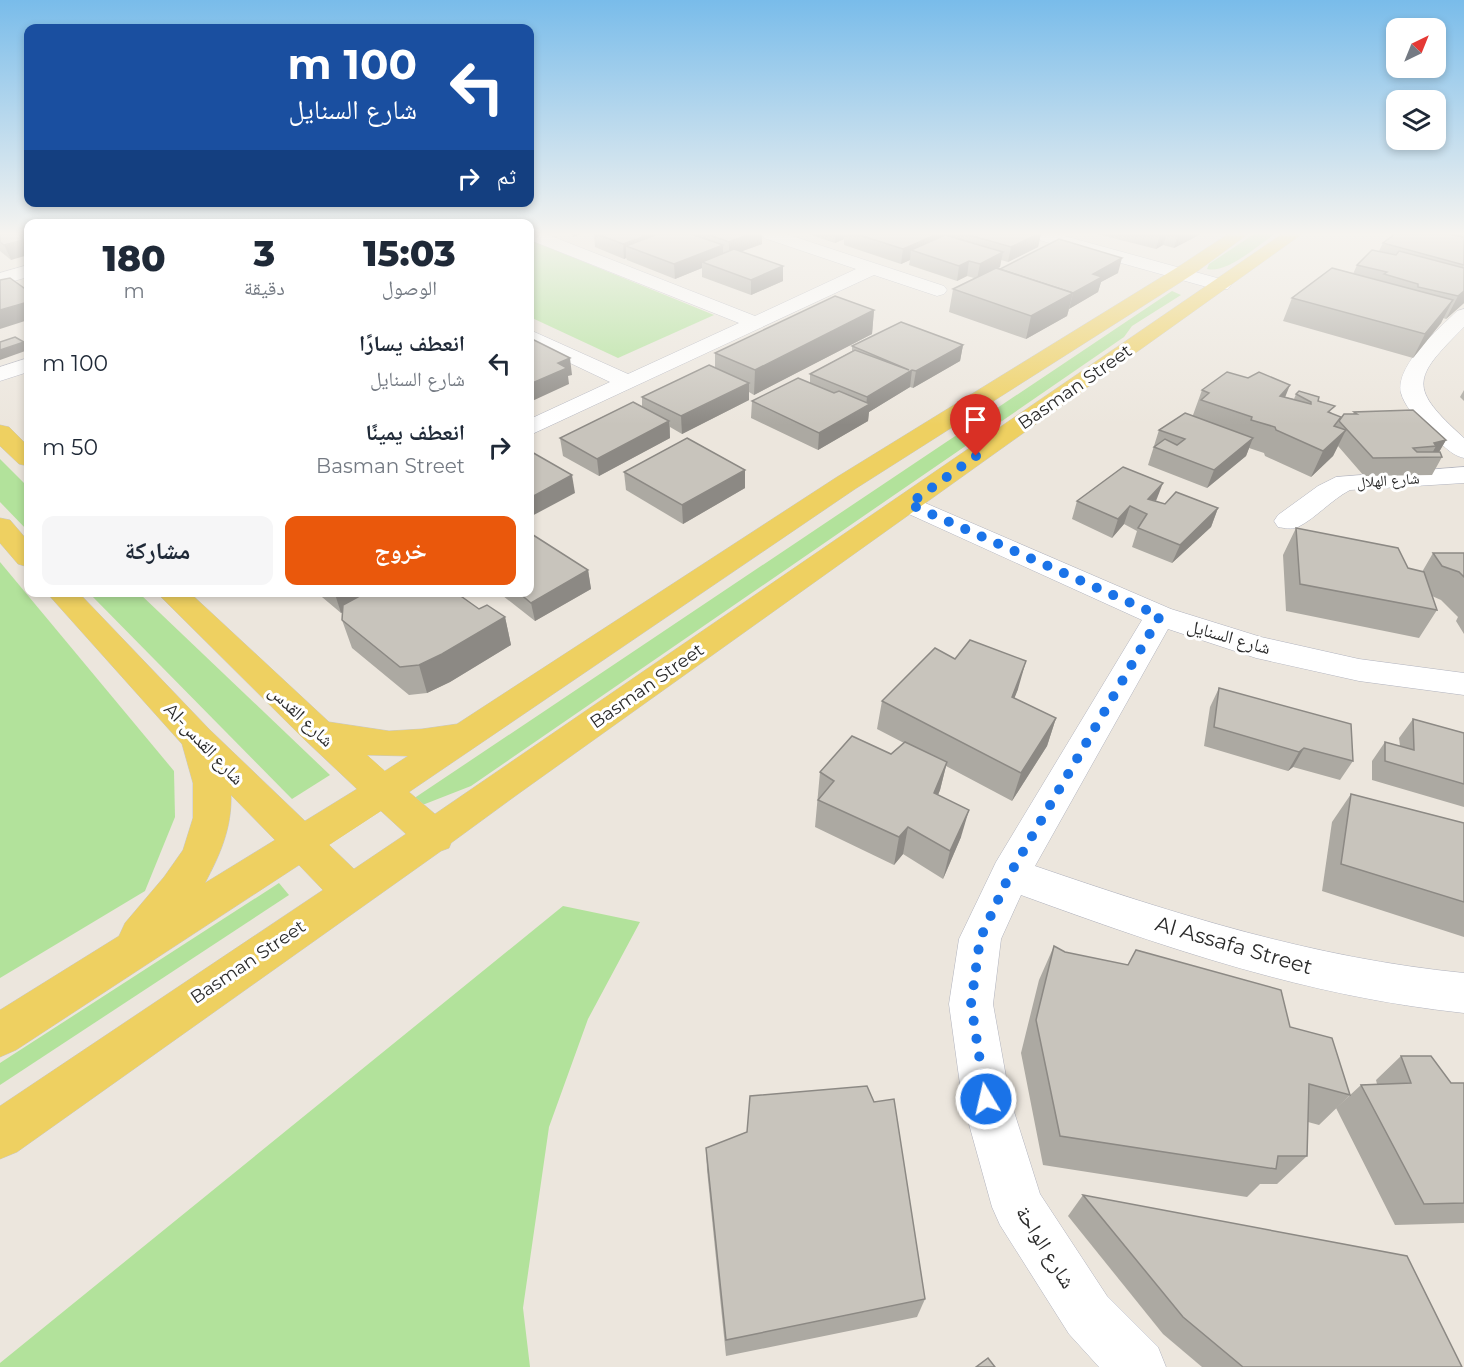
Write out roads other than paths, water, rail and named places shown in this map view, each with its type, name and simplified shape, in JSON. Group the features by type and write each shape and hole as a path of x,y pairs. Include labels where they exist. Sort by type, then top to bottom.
{"main road":[{"name":"Basman Street","path":"0,1035 469,735 846,483 1142,298"},
{"name":"Basman Street","path":"0,1135 351,892 435,837 506,784 1203,298"},
{"path":"0,432 24,455"},
{"path":"0,526 24,553"},
{"name":"Al-شارع القدس","path":"66,597 197,738 351,892"},
{"name":"شارع القدس","path":"176,597 317,731 435,837"},
{"path":"317,731 350,741 390,745 429,742 469,735"},
{"path":"120,959 190,877 211,828 213,795 197,738"}],"street":[{"path":"692,298 756,323"},
{"path":"534,426 810,298"},
{"path":"1464,315 1418,365 1412,379 1413,393 1421,408 1464,451"},
{"path":"534,338 627,382"},
{"path":"0,374 24,366"},
{"name":"شارع الهلال","path":"1288,521 1327,492 1346,483 1464,475"},
{"name":"شارع السنايل","path":"909,504 1160,616 1256,647 1359,670 1464,684"},
{"name":"شارع الواحة","path":"1138,1367 1088,1315 1018,1207 986,1099 971,1004 980,939 1010,874 1160,616"},
{"name":"Al Assafa Street","path":"1010,874 1095,904 1272,959 1415,990 1464,993"}]}
